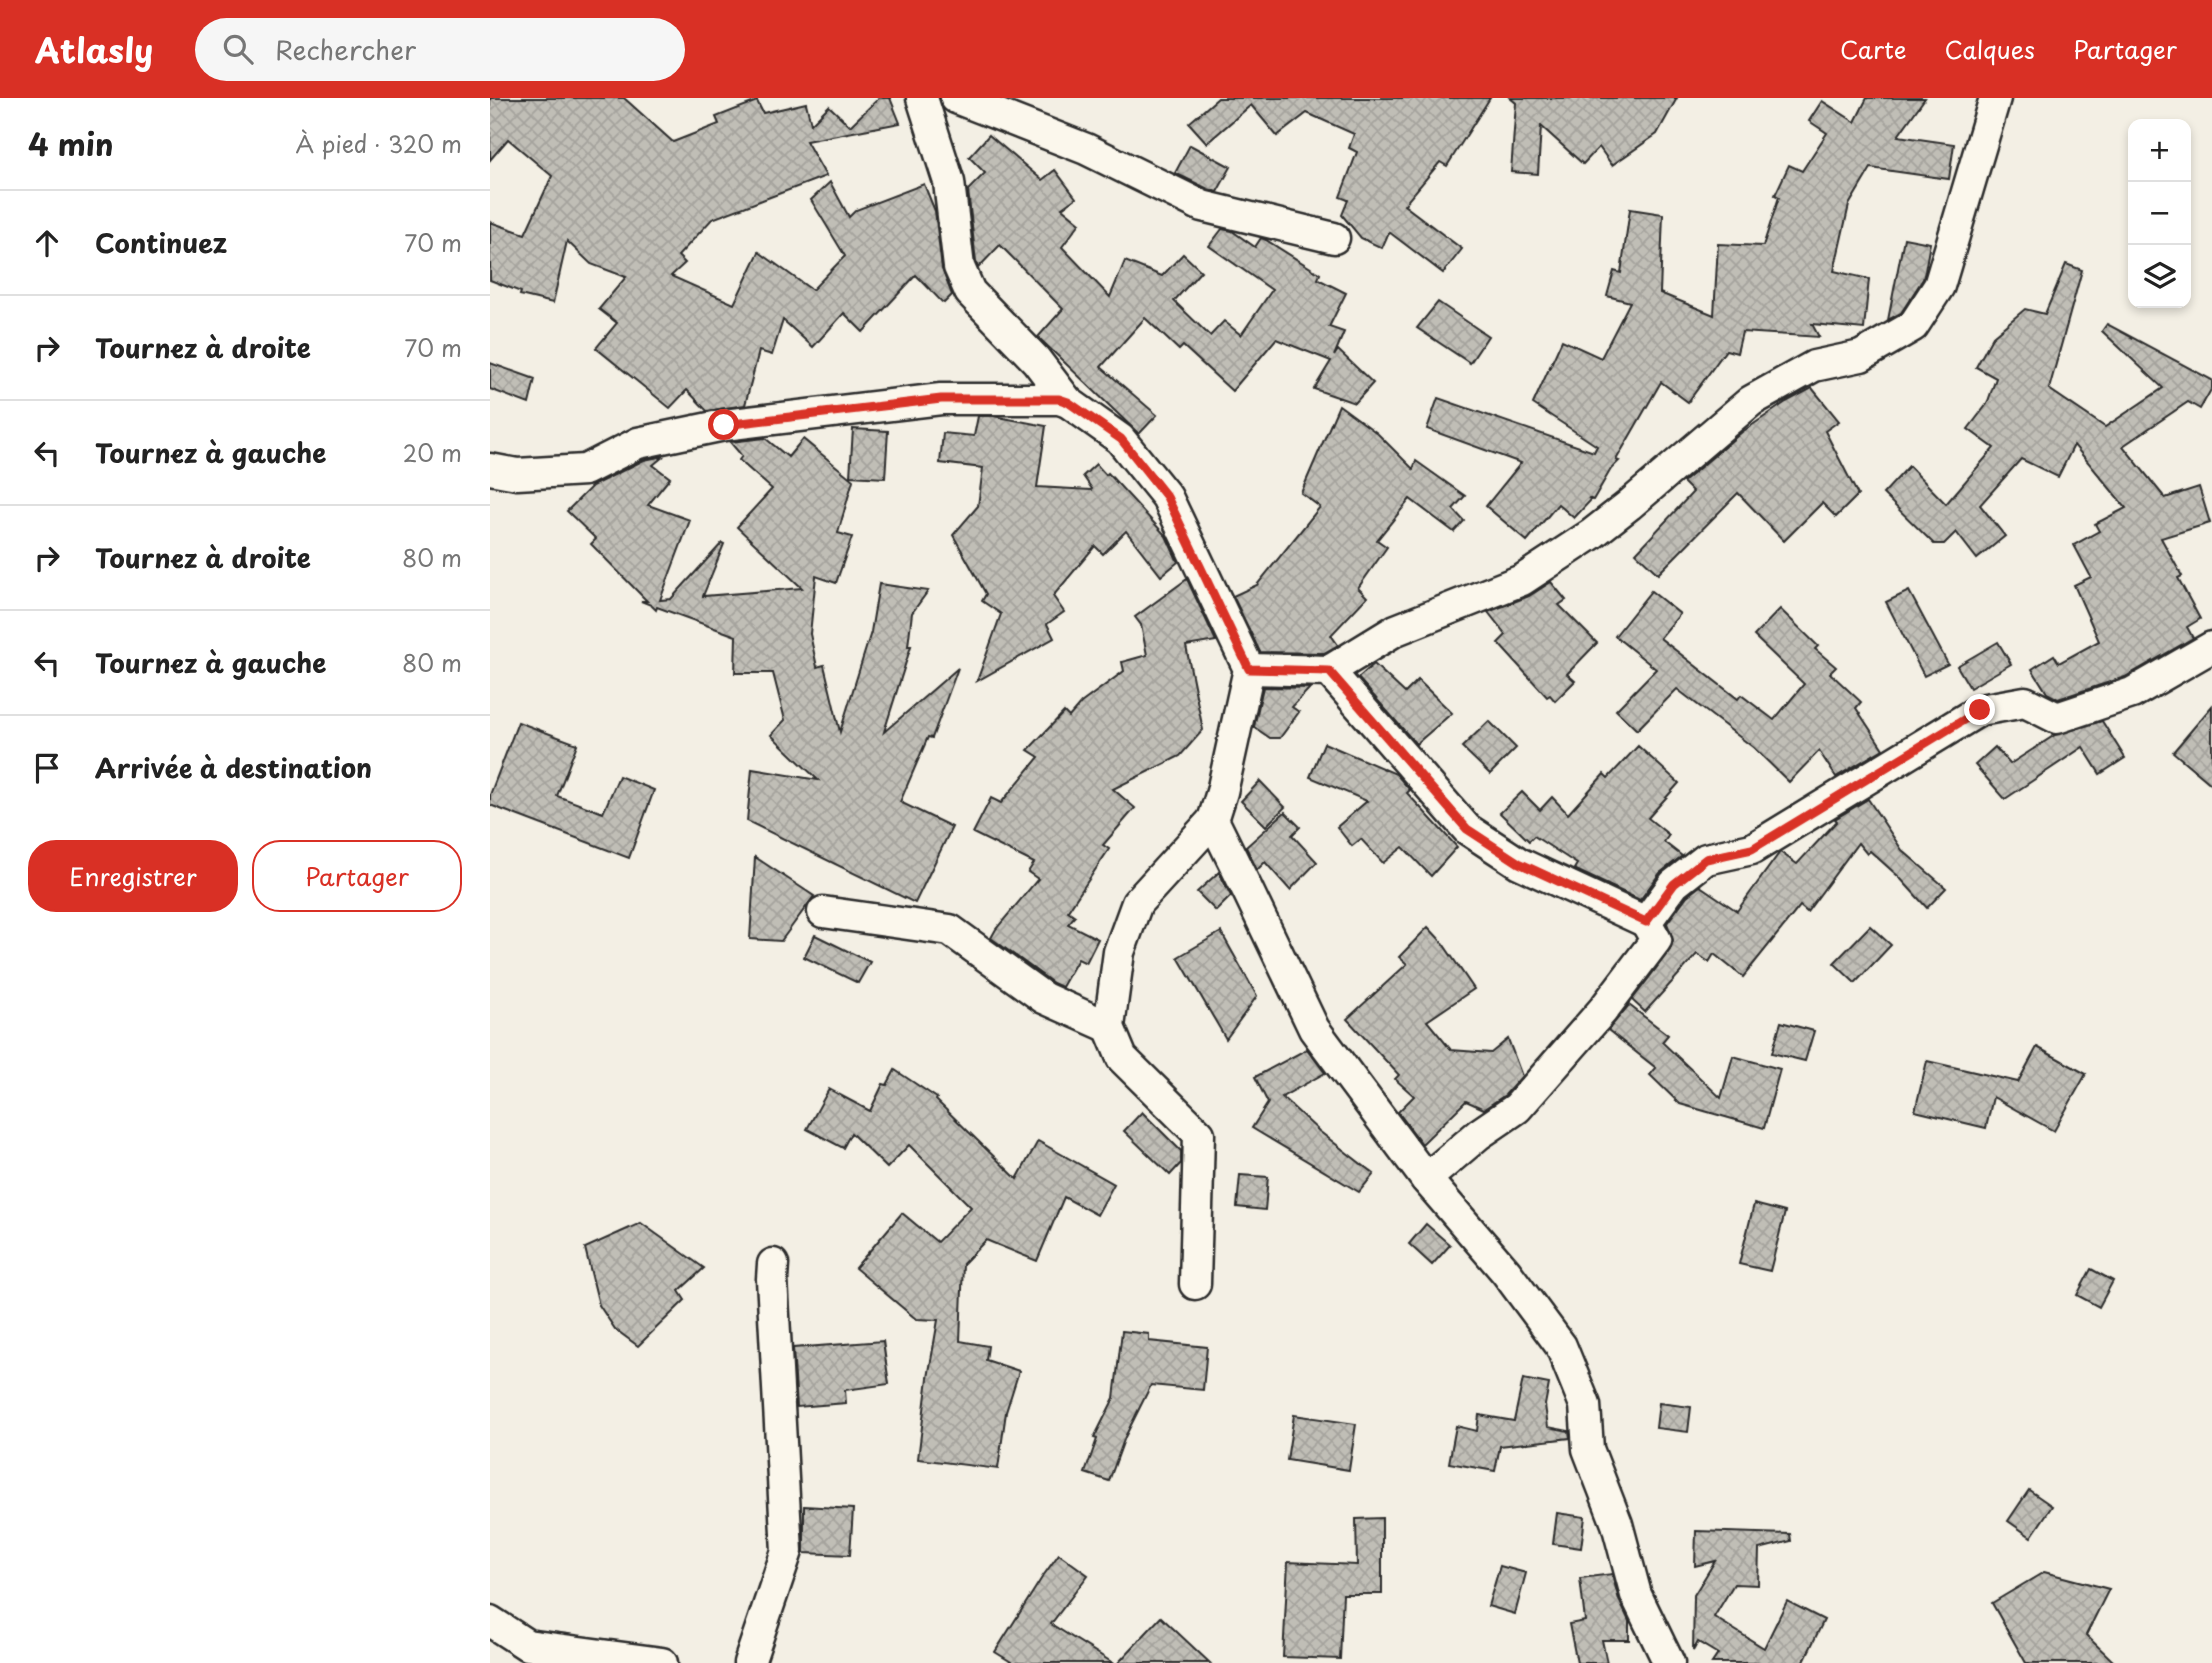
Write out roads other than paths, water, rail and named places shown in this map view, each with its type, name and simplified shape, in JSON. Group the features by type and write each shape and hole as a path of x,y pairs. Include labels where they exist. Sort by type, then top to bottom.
{"street":[{"path":"922,98 949,182 959,267 970,292 1036,360 1068,402"},
{"path":"956,98 1086,149 1202,206 1334,238"},
{"path":"1249,669 1329,671 1396,630 1522,580 1592,534 1751,401 1814,366 1861,356 1913,326 1939,286 1995,98"},
{"path":"490,469 517,474 584,470 638,443 724,425 941,399 1059,399 1068,402 1121,439 1167,497 1249,669 1222,792 1213,820 1138,903 1119,952 1109,1027 1122,1058 1199,1134 1195,1284"},
{"path":"1646,922 1674,884 1706,859 1752,849 1980,710 2025,702 2057,718 2132,693 2212,647"},
{"path":"1329,671 1467,829 1519,863 1646,922 1656,940 1603,1010 1517,1108 1479,1134 1426,1179"},
{"path":"1213,820 1314,1029 1426,1179 1506,1272 1561,1346 1585,1405 1588,1449 1617,1524 1636,1595 1669,1663"},
{"path":"823,912 950,930 1044,998 1109,1027"},
{"path":"749,1663 787,1551 772,1265"},
{"path":"490,1621 527,1644 662,1663"}]}
